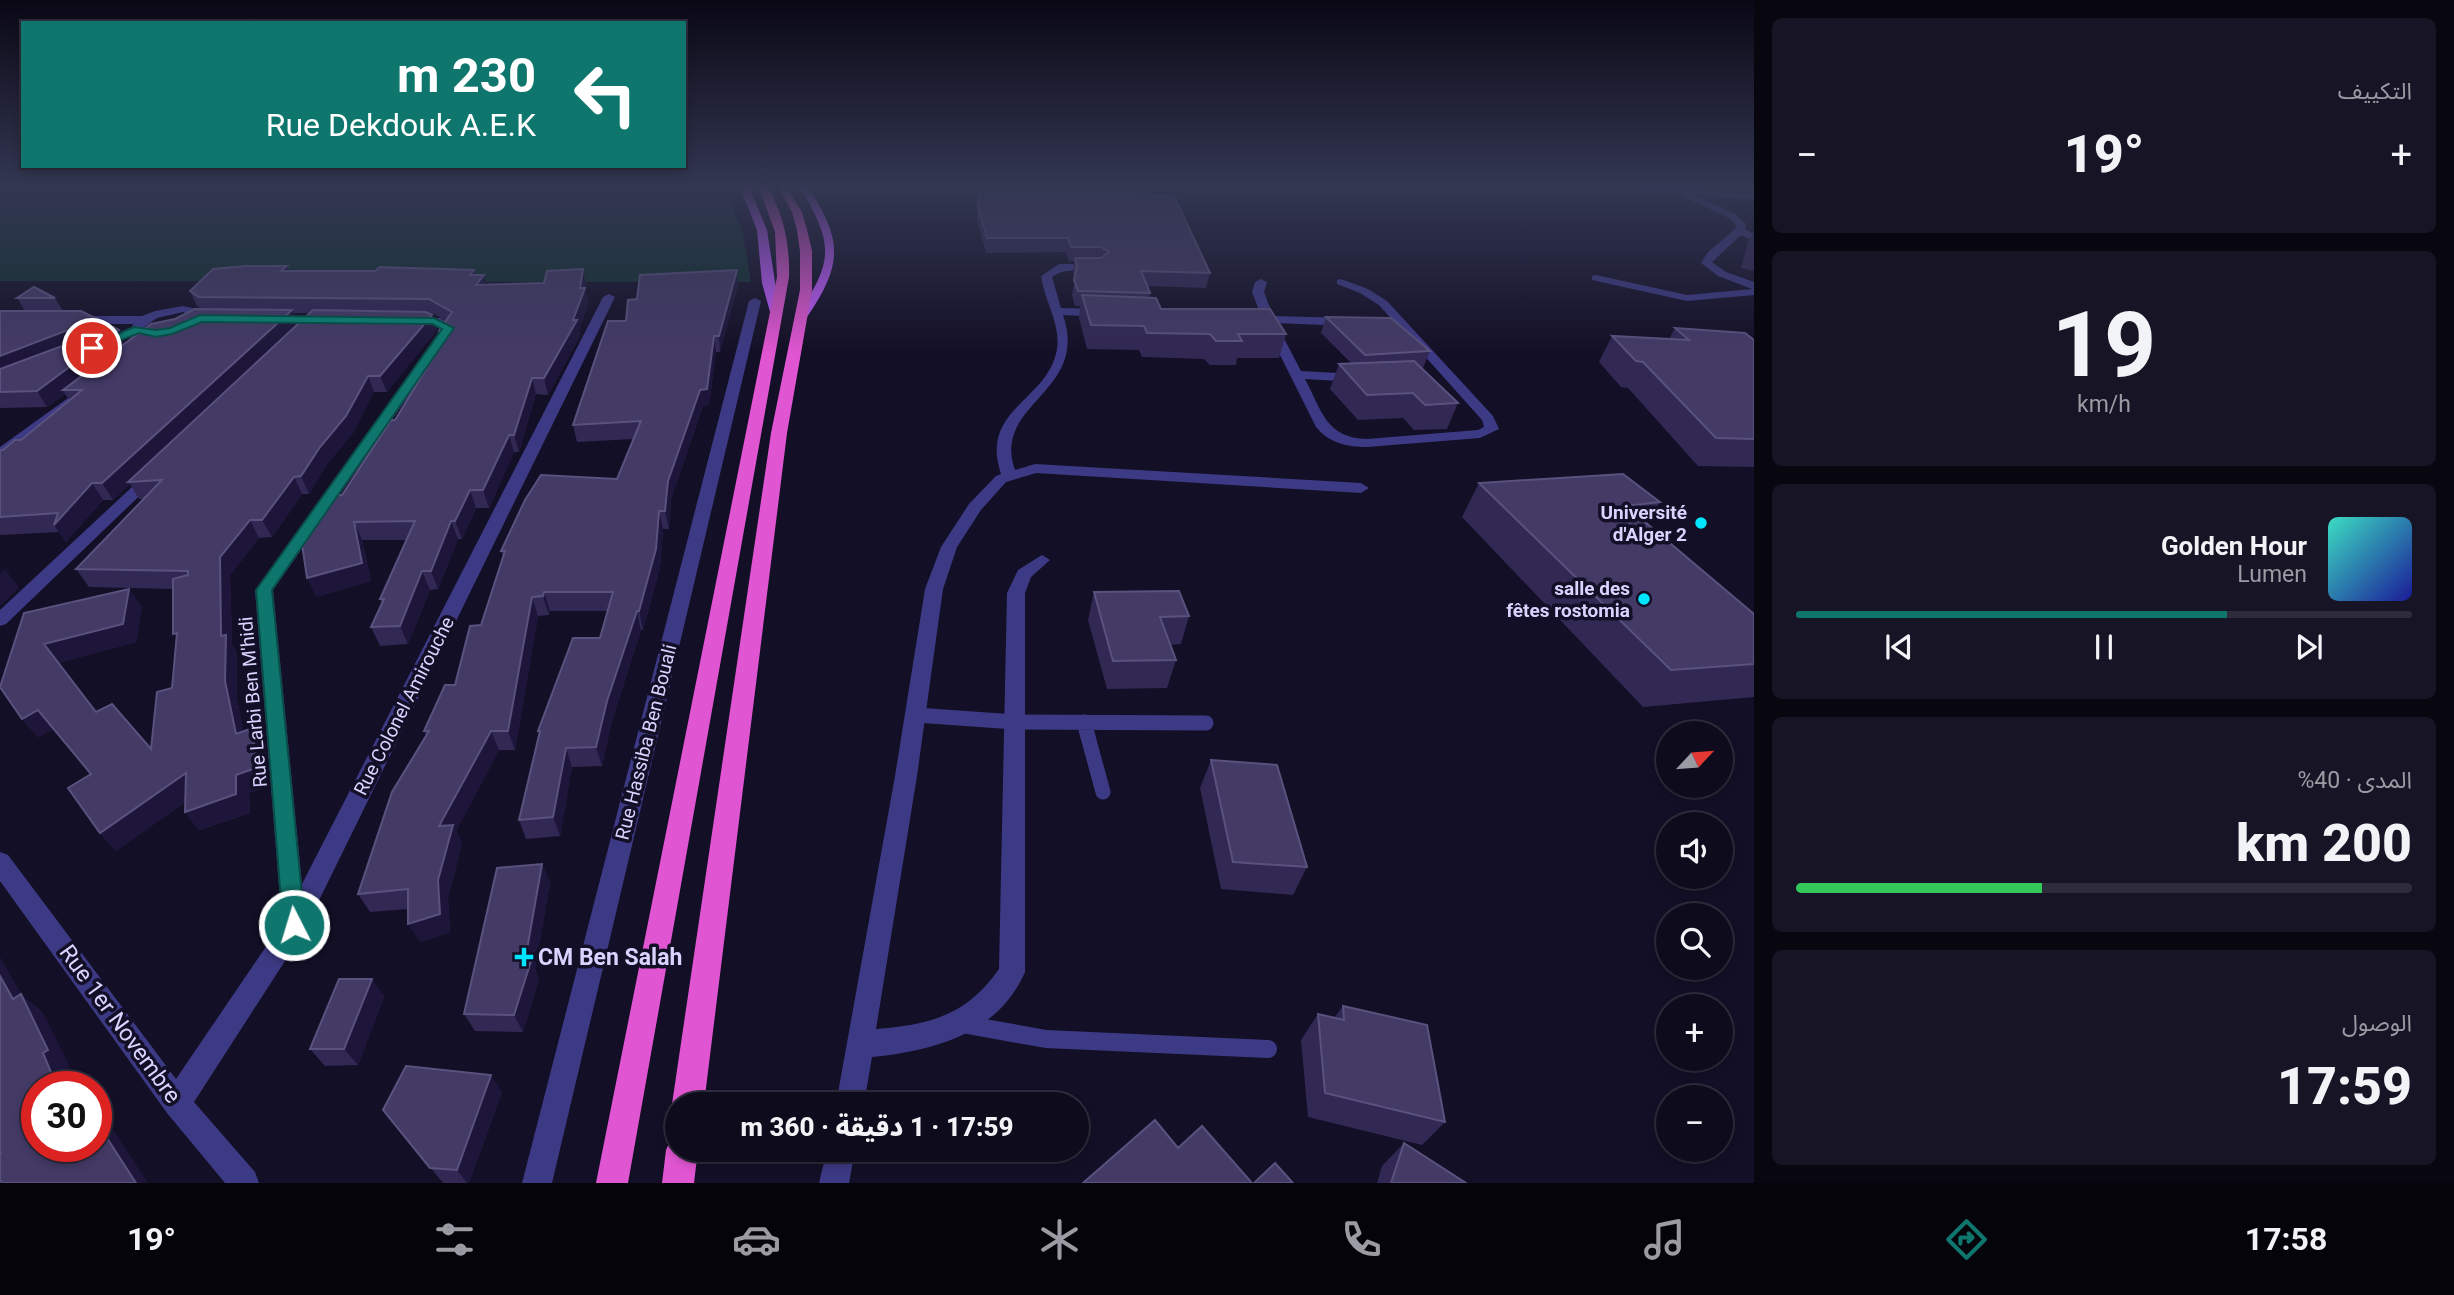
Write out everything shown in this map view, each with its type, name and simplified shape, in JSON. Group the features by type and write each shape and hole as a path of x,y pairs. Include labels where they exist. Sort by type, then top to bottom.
{"highway":[{"path":"612,1183 783,277 783,242"},
{"path":"690,1090 779,433 803,316 806,251 804,242"},
{"path":"678,1183 681,1162"}],"main road":[{"path":"763,242 768,283 776,312"},
{"path":"803,316 830,272 832,249 830,242"}],"street":[{"path":"1726,242 1706,263 1722,274 1754,286"},
{"path":"1009,474 1001,458 1003,438 1061,357 1063,341 1046,279 1048,272 1067,266 1099,267"},
{"path":"1596,278 1687,298 1721,298 1754,292"},
{"path":"1261,282 1258,292 1268,319 1296,375 1323,427 1340,439 1367,443 1488,432 1492,429 1492,424 1442,376 1395,324 1375,297 1341,282"},
{"name":"Rue Colonel Amirouche","path":"177,1103 294,925 610,297"},
{"path":"183,309 193,299"},
{"name":"Rue Hassiba Ben Bouali","path":"537,1183 755,301"},
{"path":"88,349 140,325 154,314 183,309 198,312 207,319 156,334 136,350"},
{"path":"1055,312 1122,314"},
{"path":"1242,318 1362,323"},
{"path":"65,320 140,325 156,334"},
{"name":"Rue Larbi Ben M'hidi","path":"294,925 264,590 447,332 446,325 434,321 394,321"},
{"path":"1296,375 1372,378"},
{"path":"0,454 83,390"},
{"path":"0,620 161,467"},
{"path":"852,1092 916,715 934,589 940,567 955,537 975,507 995,484 1009,474 1050,467 1360,488"},
{"path":"862,1044 912,1040 962,1024 980,1013 994,999 1012,972 1016,593 1024,574 1042,560"},
{"name":"Rue 1er Novembre","path":"0,862 177,1103 244,1183"},
{"path":"834,1183 838,1162"}],"lane":[{"path":"916,715 1015,722 1206,723"},
{"path":"1084,722 1102,792"},
{"path":"962,1024 1046,1039 1268,1049"}],"green space":[{"path":"0,242 744,242 751,282 0,281"}],"building":[{"path":"1069,242 1196,242 1210,273 1141,271 1150,293 1078,291 1074,280 1077,265 1075,258 1101,258 1109,252 1101,247 1071,247"},
{"path":"287,266 281,271 375,271 380,267 474,270 470,275 484,275 476,285 544,283 547,271 583,269 580,288 585,288 573,320 577,320 544,378 532,378 514,435 509,435 483,490 470,490 455,521 451,521 431,571 422,571 400,626 371,627 384,599 380,599 415,521 354,522 362,563 307,578 302,544 337,495 342,495 391,420 395,420 446,336 439,331 452,312 429,299 199,297 190,291 213,269"},
{"path":"737,270 719,336 714,336 707,389 700,390 668,481 665,511 659,511 656,549 639,611 607,701 596,747 566,748 553,817 519,820 538,731 573,638 600,638 613,592 544,592 543,596 532,597 508,731 491,731 439,826 453,825 438,880 440,914 408,924 408,889 358,894 392,792 429,731 424,731 445,685 455,685 470,626 481,625 505,551 501,551 525,500 541,475 617,479 641,421 573,425 608,321 626,321 628,300 637,299 640,275"},
{"path":"34,287 55,298 17,298"},
{"path":"1082,295 1156,298 1161,309 1270,309 1286,334 1238,334 1242,341 1216,341 1210,334 1147,333 1144,326 1091,325"},
{"path":"195,309 292,310 102,483 92,483 54,525 58,513 0,517 0,450 15,440 21,440 82,390 63,390 151,324 175,319"},
{"path":"313,310 426,312 432,315 380,376 368,376 346,416 320,447 301,476 294,477 262,520 250,520 220,557 221,636 226,635 225,681 236,734 253,728 256,768 236,775 236,794 185,812 186,773 100,833 68,788 91,774 38,710 22,719 0,687 24,613 129,589 123,624 44,644 96,712 112,704 151,749 157,692 172,688 177,633 173,634 173,579 188,575 188,571 76,569 162,480 128,482"},
{"path":"0,311 81,311 97,319 0,356"},
{"path":"1326,317 1391,318 1430,351 1365,355"},
{"path":"113,327 119,330 37,391 0,392 0,369"},
{"path":"1675,328 1745,333 1754,340 1754,439 1716,438 1643,362 1636,361 1612,336 1689,340"},
{"path":"1414,361 1458,403 1425,405 1413,393 1367,395 1339,364"},
{"path":"1623,474 1660,502 1626,506 1754,614 1754,664 1671,670 1479,483"},
{"path":"1179,591 1189,616 1160,617 1176,660 1113,661 1094,592"},
{"path":"1211,760 1277,765 1307,867 1233,862"},
{"path":"542,864 525,961 531,961 514,1015 464,1014 497,868"},
{"path":"0,976 13,999 21,994 48,1050 43,1053 50,1071 21,1071 21,1162 112,1162 112,1146 136,1183 2,1183"},
{"path":"339,979 372,979 344,1049 310,1049"},
{"path":"1343,1006 1427,1025 1445,1122 1325,1093 1318,1014 1344,1020"},
{"path":"406,1066 491,1075 457,1170 430,1168 383,1110"},
{"path":"1155,1120 1178,1148 1202,1126 1252,1183 1083,1183"},
{"path":"1404,1143 1466,1183 1391,1183"},
{"path":"1275,1163 1293,1183 1254,1183"}],"place":[{"name":"Université d'Alger 2","path":"1701,523"},
{"name":"salle des fêtes rostomia","path":"1644,599"},
{"name":"CM Ben Salah","path":"524,957"}],"route":[{"path":"92,348 138,329 144,333 156,334 187,326 200,318 434,321 448,328 264,590 294,925"}]}
